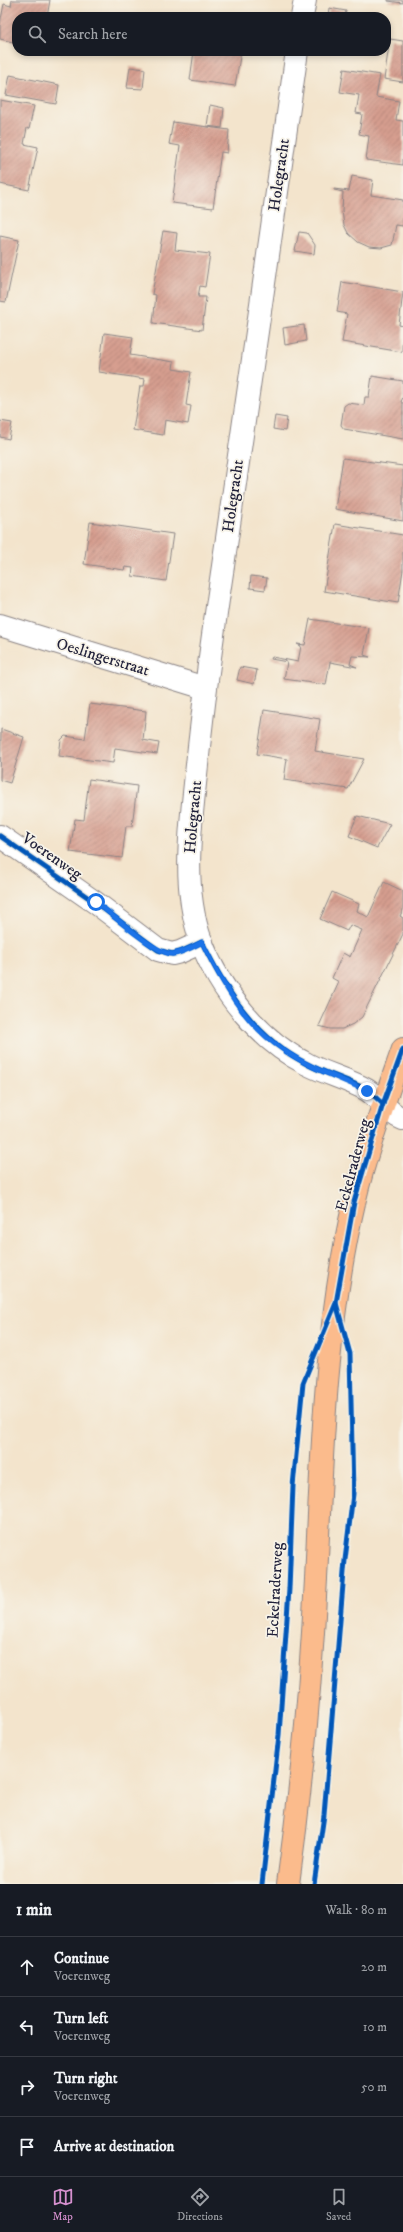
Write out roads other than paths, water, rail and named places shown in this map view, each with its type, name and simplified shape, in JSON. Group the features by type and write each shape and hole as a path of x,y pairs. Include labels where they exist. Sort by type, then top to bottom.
{"main road":[{"name":"Eckelraderweg","path":"288,1884 298,1811 314,1610 325,1399 336,1303 354,1202 383,1104 403,1049"}],"street":[{"path":"303,12 305,0"},
{"name":"Holegracht","path":"202,942 193,903 189,847 205,688 296,56"},
{"name":"Oeslingerstraat","path":"0,625 205,688"},
{"name":"Voerenweg","path":"0,836 96,902 158,950 166,953 176,953 202,942"},
{"path":"202,942 228,991 245,1015 269,1039 281,1049 307,1064 367,1091 395,1116 403,1119"}]}
